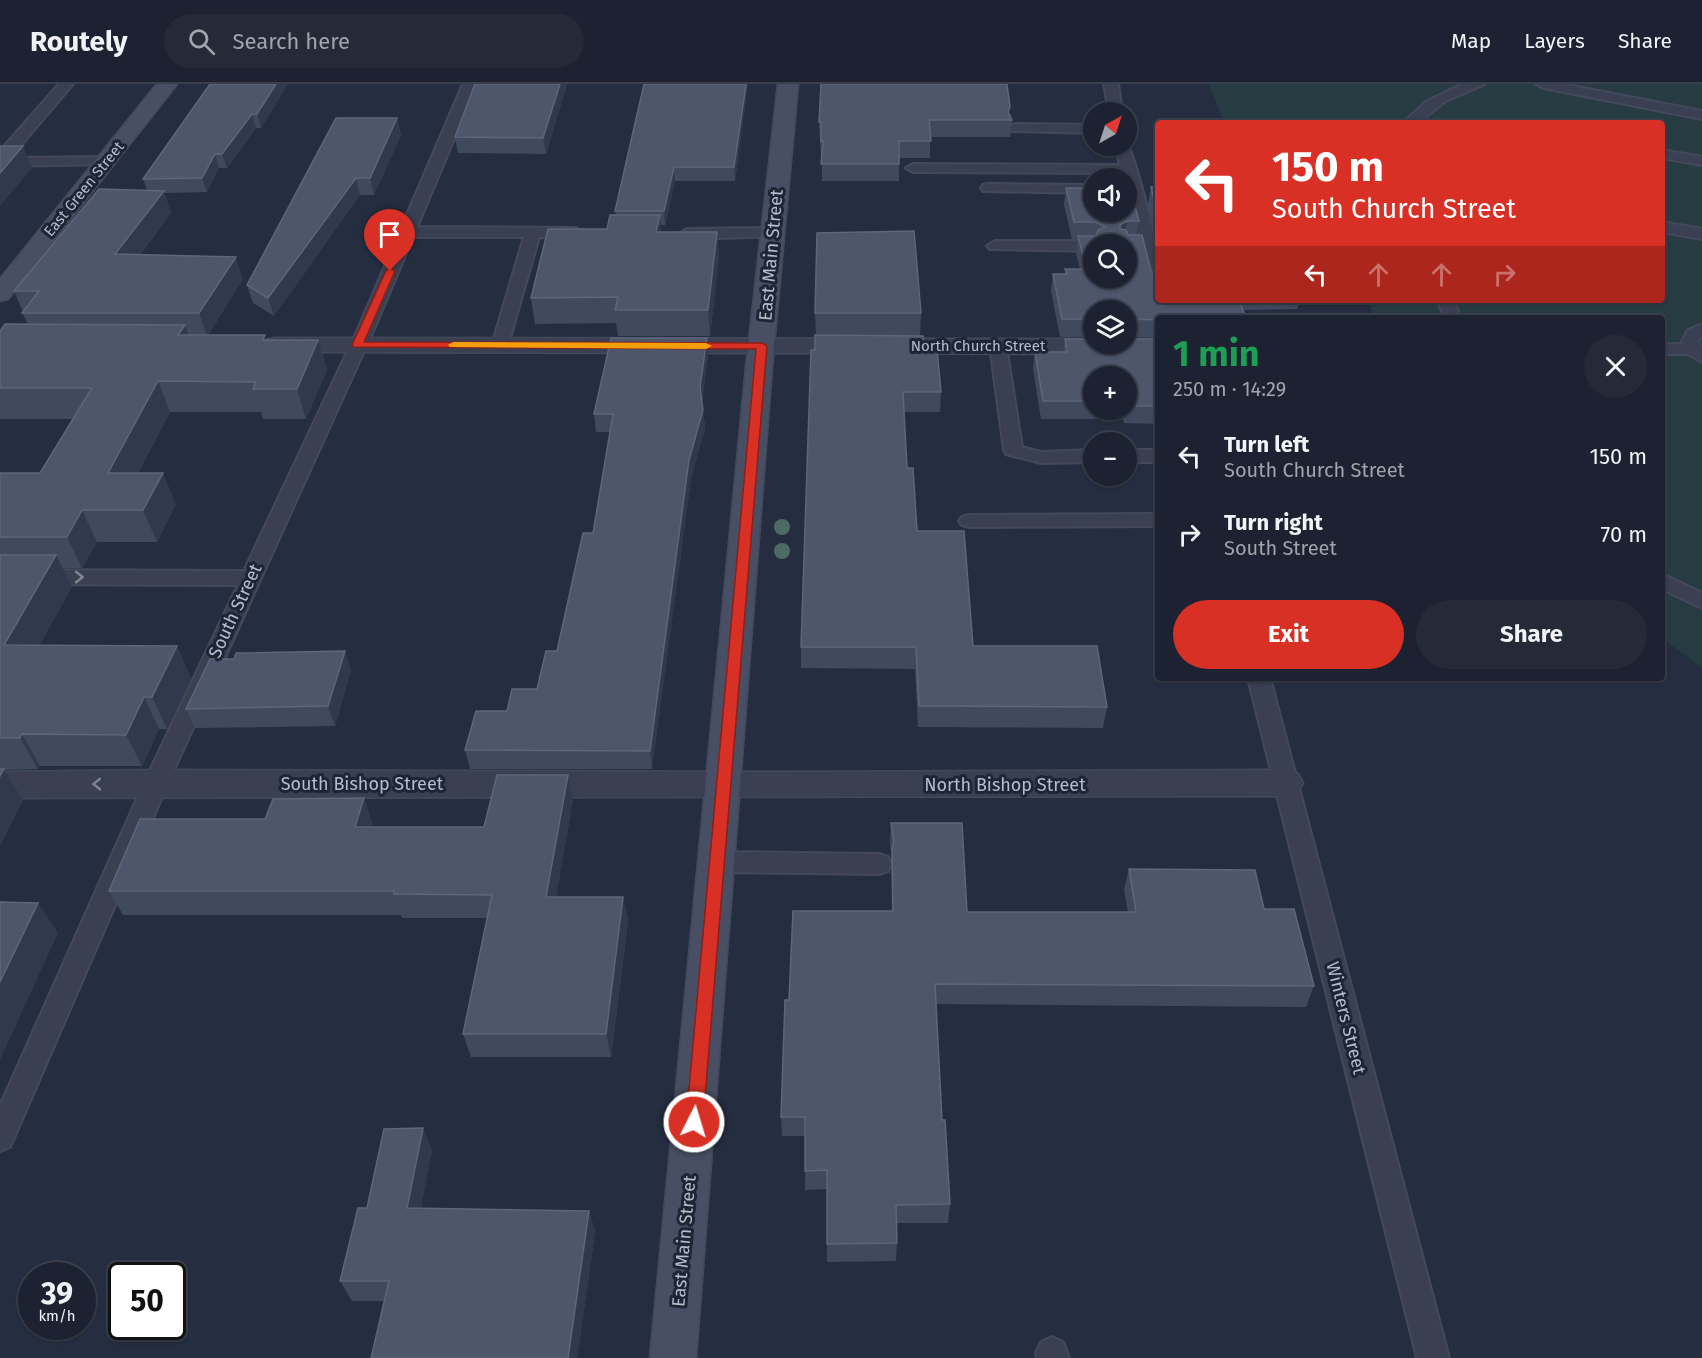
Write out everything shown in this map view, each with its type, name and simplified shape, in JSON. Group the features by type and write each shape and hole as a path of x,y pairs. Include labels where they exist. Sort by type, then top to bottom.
{"main road":[{"name":"East Green Street","path":"0,294 167,84"},
{"name":"East Main Street","path":"673,1358 762,346 788,84"}],"street":[{"name":"North Church Street","path":"250,345 1155,347"},
{"name":"South Bishop Street","path":"0,785 156,783 724,785"},
{"name":"North Bishop Street","path":"724,785 1286,783"}],"lane":[{"path":"0,161 66,84"},
{"name":"South Street","path":"0,1138 156,783 357,345 470,84"},
{"path":"1111,84 1114,102"},
{"path":"1414,120 1431,105 1467,86 1478,84"},
{"path":"1543,84 1698,113"},
{"path":"1016,128 1083,129"},
{"path":"1665,155 1702,161"},
{"path":"0,161 106,161"},
{"path":"913,168 1083,169"},
{"path":"988,189 1083,189"},
{"path":"1137,211 1155,275"},
{"path":"1665,228 1702,234"},
{"path":"407,232 588,233"},
{"path":"500,345 533,233"},
{"path":"667,234 773,233"},
{"path":"1137,246 1148,245"},
{"path":"995,246 1083,246"},
{"path":"1698,353 1690,341 1694,334 1702,329"},
{"path":"998,346 1013,450 1018,454 1033,457 1083,456"},
{"path":"1665,349 1698,353"},
{"path":"1137,456 1155,456"},
{"path":"969,521 1155,520"},
{"path":"0,577 250,578"},
{"path":"1665,583 1702,602"},
{"name":"Winters Street","path":"1260,681 1433,1358"},
{"path":"717,861 879,864"}],"green space":[{"path":"1209,84 1702,84 1702,668 1665,640 1665,315 1374,315 1369,303 1665,303 1665,120 1223,120"}],"building":[{"path":"210,84 276,84 257,114 252,114 222,154 215,154 202,178 143,179"},
{"path":"475,84 560,84 543,138 455,137"},
{"path":"644,84 746,84 734,167 674,167 664,211 615,211"},
{"path":"821,84 1007,84 1010,107 1008,112 1012,120 929,120 931,141 899,141 899,164 821,164 823,141 821,141 821,122 819,122"},
{"path":"336,118 397,118 370,178 356,178 268,298 247,285"},
{"path":"0,146 23,146 0,173"},
{"path":"1151,187 1155,187 1155,204"},
{"path":"1066,188 1083,188 1083,222 1074,222"},
{"path":"99,189 164,191 115,254 236,257 199,313 22,313 39,291 14,291"},
{"path":"610,215 660,215 656,232 717,232 708,310 615,310 618,297 531,298 548,229 607,229"},
{"path":"1096,222 1125,222 1120,225 1120,229 1126,230 1128,234 1097,234 1098,230 1105,227"},
{"path":"914,231 921,313 815,313 817,233"},
{"path":"1137,235 1142,235 1151,271 1155,274 1155,303 1160,305 1240,303 1245,315 1155,315 1155,320 1137,319 1137,300 1083,300 1083,319 1062,319 1053,274 1067,274 1065,269 1083,269 1083,288 1137,288"},
{"path":"1078,236 1083,236 1083,257"},
{"path":"5,324 185,325 178,335 265,335 263,340 318,340 297,389 253,389 256,382 158,381 108,473 163,473 143,510 82,510 67,537 0,537 0,473 40,473 92,388 0,388 0,331"},
{"path":"815,335 923,336 924,349 937,349 941,392 903,392 907,468 913,468 917,531 964,531 973,646 1097,646 1107,707 919,706 916,647 801,647 811,350 815,350"},
{"path":"611,338 707,338 700,387 703,410 689,460 650,751 465,750 476,711 507,711 512,689 537,689 546,651 557,651 583,533 593,533 613,414 594,414"},
{"path":"1065,339 1083,339 1083,354 1137,354 1137,339 1155,339 1155,406 1137,406 1137,366 1083,366 1083,401 1043,401 1035,352 1067,352"},
{"path":"0,555 56,555 4,645 177,646 152,697 144,697 126,735 22,734 20,738 0,738"},
{"path":"345,651 328,706 186,709 210,659 234,659 236,653"},
{"path":"497,775 568,775 546,897 623,897 606,1034 463,1034 492,895 394,894 394,891 109,891 140,819 265,819 273,799 364,798 355,827 484,827"},
{"path":"891,823 962,823 967,912 1136,912 1129,869 1255,870 1264,909 1294,909 1314,986 935,984 942,1120 945,1120 950,1204 896,1205 897,1243 827,1244 827,1170 805,1171 805,1117 781,1117 785,1000 789,1000 793,911 893,911 892,849 894,842"},
{"path":"0,902 38,903 0,982"},
{"path":"423,1128 407,1208 589,1211 568,1358 371,1358 389,1281 340,1281 358,1208 367,1208 384,1129"}],"slow traffic":[{"path":"453,345 706,346"}],"route":[{"path":"390,271 357,345 762,346 694,1122"}]}
